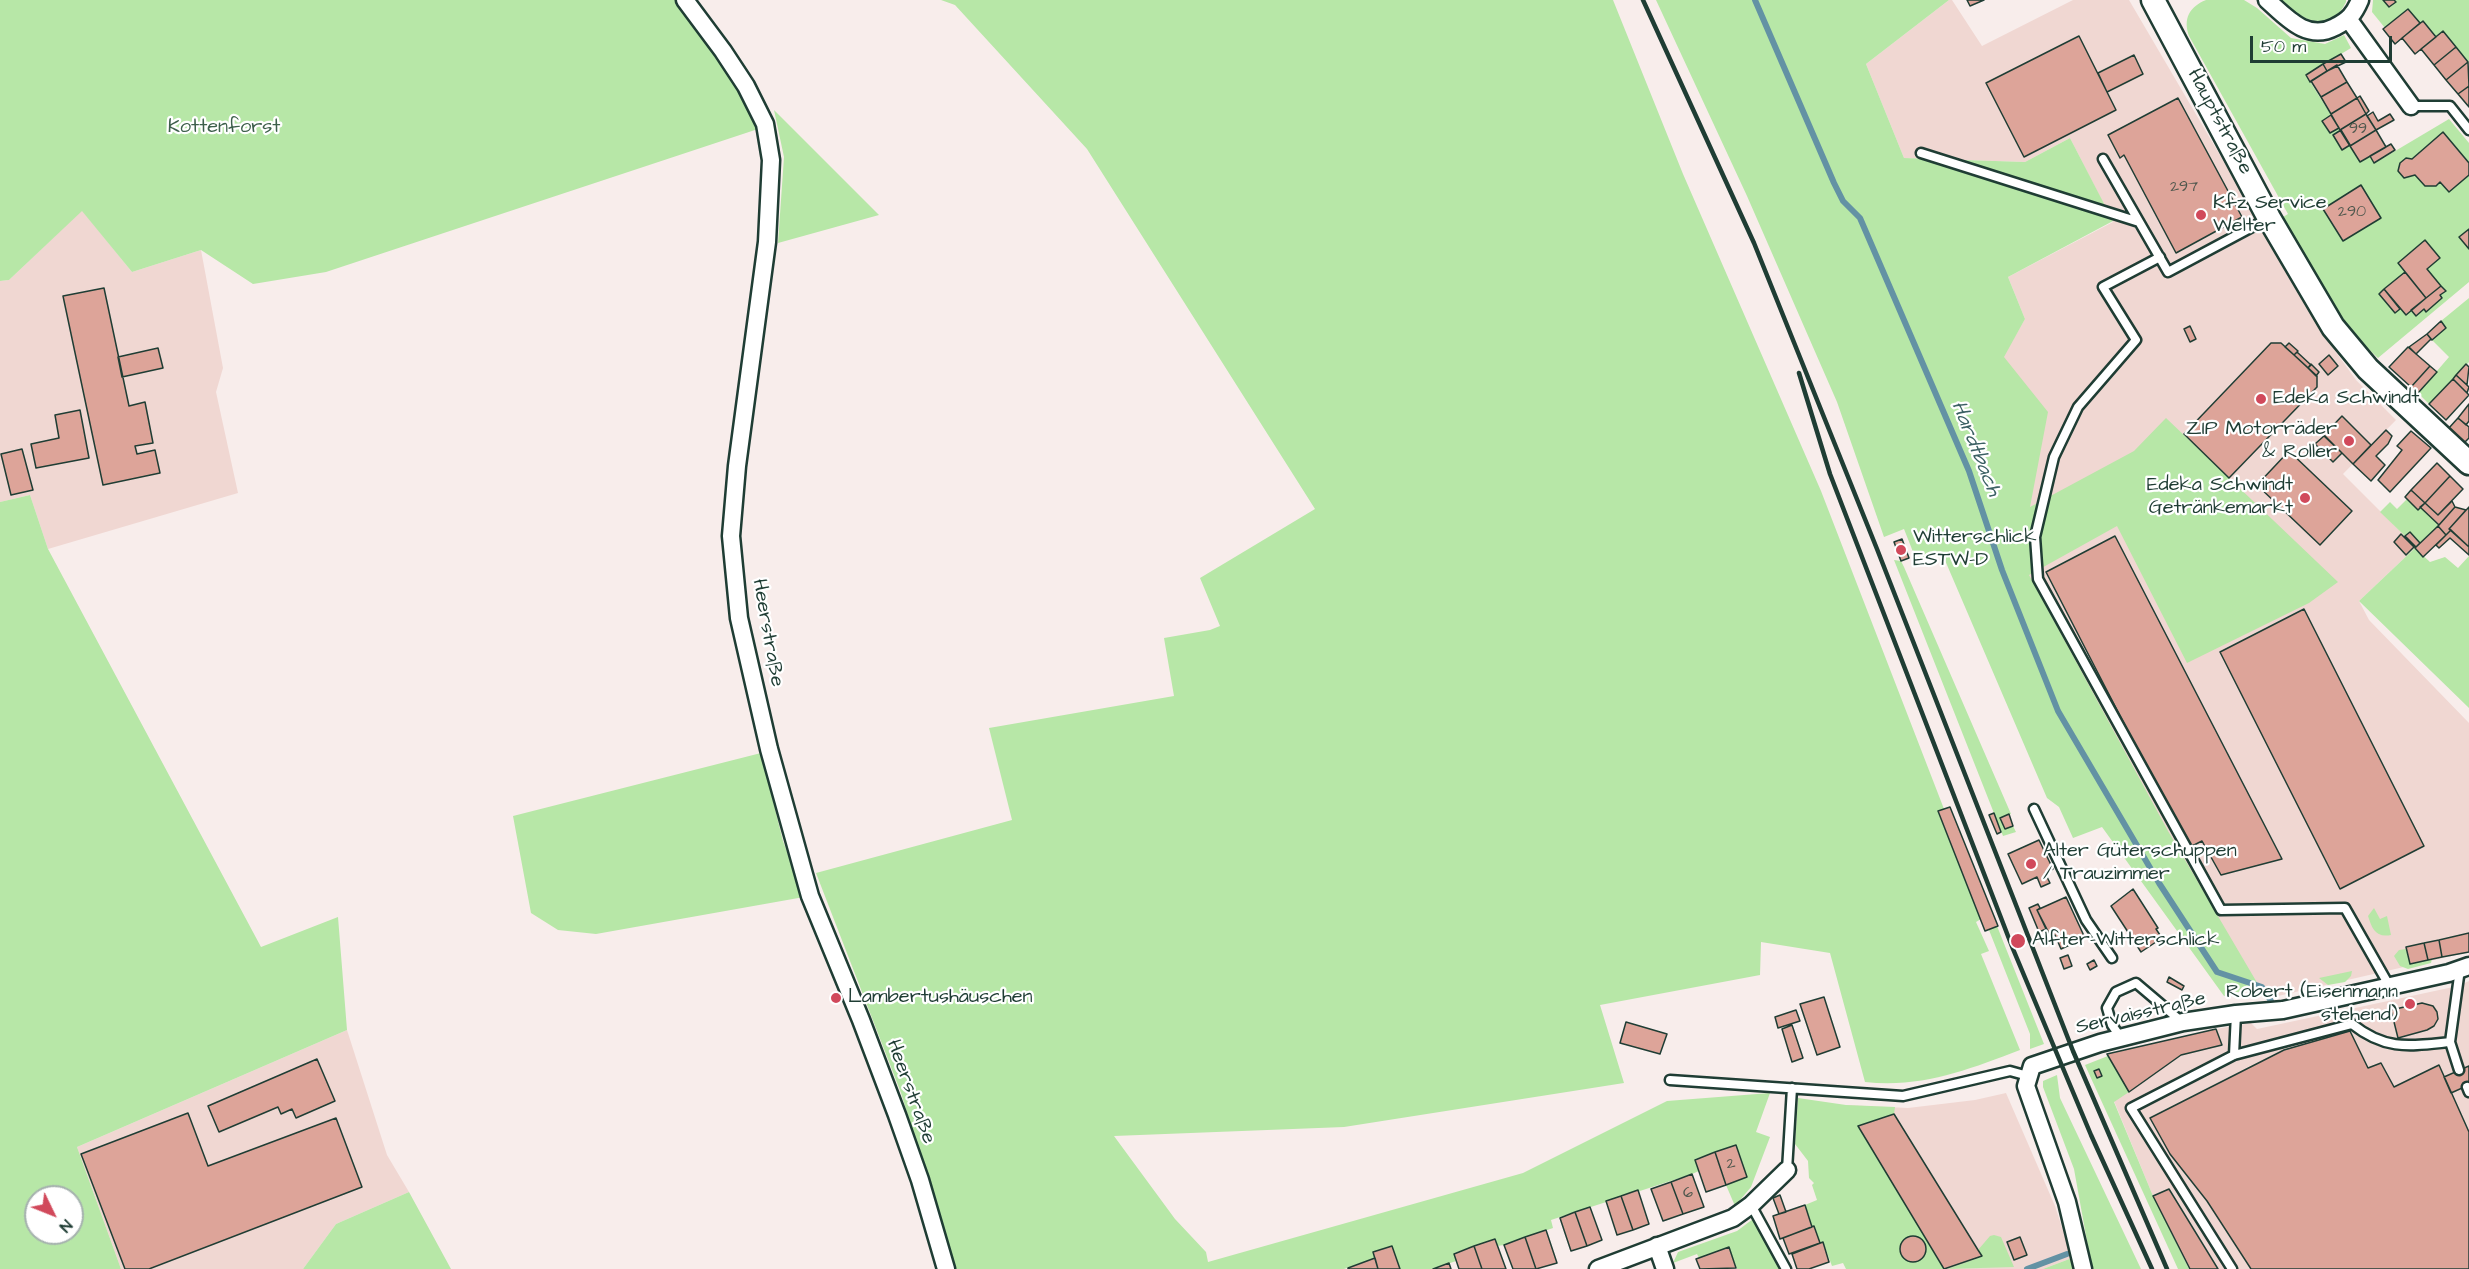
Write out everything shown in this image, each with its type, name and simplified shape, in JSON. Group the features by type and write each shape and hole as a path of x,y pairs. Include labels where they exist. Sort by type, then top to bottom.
{"main road":[{"name":"Hauptstraße","path":"2159,2 2270,218 2333,327 2368,369 2469,463"}],"street":[{"name":"Heerstraße","path":"685,0 746,86 765,123 771,160 767,242 737,466 731,536 739,618 769,749 810,896 897,1115 920,1180 946,1269"},
{"path":"2266,0 2296,26 2310,32 2327,31 2349,20 2360,0"},
{"path":"2349,20 2411,106"},
{"name":"Servaisstraße","path":"2028,1076 2032,1066 2100,1043 2183,1022 2283,1010 2465,968"},
{"path":"2028,1076 2026,1086 2029,1097 2067,1202 2083,1269"},
{"path":"1598,1269 1733,1218 1751,1205 1787,1170"},
{"path":"1657,1246 1665,1269"}],"lane":[{"path":"2411,106 2450,106 2469,130"},
{"path":"1921,153 2139,222"},
{"path":"2103,159 2168,272 2270,218"},
{"path":"2160,257 2103,287 2136,340 2078,406 2054,457 2035,537 2038,579 2221,910 2345,908 2390,987"},
{"path":"2034,809 2086,920 2112,958"},
{"path":"2460,1070 2450,1042 2465,968"},
{"path":"2121,1038 2112,1025 2107,1008 2116,992 2136,983 2183,1022"},
{"path":"2234,1054 2236,1014"},
{"path":"2232,1269 2131,1108 2234,1054 2352,1024 2384,1044 2408,1047 2450,1042"},
{"path":"1670,1080 1903,1096 2010,1071 2028,1076"},
{"path":"1787,1170 1792,1088"},
{"path":"1751,1205 1786,1269"}],"shaded area":[{"path":"1952,0 1982,46 2073,0 2129,0 2333,348 2356,380 2396,420 2343,474 2416,547 2359,601 2369,620 2469,723 2469,952 2265,999 2211,958 2013,639 2003,357 2025,319 2008,277 2113,222 2070,138 2025,162 1904,158 1866,64"},
{"path":"82,210 132,272 201,250 223,368 216,392 238,493 48,549 30,495 0,502 0,281 9,280"},
{"path":"2469,981 2469,1269 2190,1269 2153,1196 2114,1101 2129,1091 2107,1054 2251,1023 2257,1029 2458,986"},
{"path":"347,1030 387,1155 409,1192 336,1224 303,1269 121,1269 77,1147"},
{"path":"2006,1093 2055,1206 2072,1258 2043,1269 1898,1269 1846,1105 1908,1108 1975,1100"}],"green space":[{"name":"Kottenforst","path":"0,0 679,0 729,74 758,129 326,272 253,284 201,250 132,272 82,211 9,280 0,281"},
{"path":"941,0 1613,0 1683,174 1821,491 1944,809 1938,812 1981,919 1976,922 1989,951 1981,954 2020,1050 1926,1080 1865,1082 1830,953 1761,942 1760,975 1600,1005 1624,1083 1344,1127 1114,1136 1175,1219 1206,1252 1208,1262 1523,1173 1667,1101 1770,1093 1756,1132 1770,1137 1751,1187 1735,1206 1726,1185 1747,1177 1736,1146 1695,1159 1699,1171 1692,1174 1551,1220 1553,1228 1504,1245 1497,1246 1495,1239 1454,1253 1456,1261 1433,1269 1400,1269 1392,1246 1373,1252 1375,1258 1344,1269 955,1269 901,1093 816,873 1012,820 989,728 1174,696 1164,638 1210,630 1220,626 1200,578 1315,509 1087,149 955,5"},
{"path":"1656,0 1949,0 1866,64 1904,158 2025,162 2070,138 2113,221 2008,277 2025,319 2004,357 2048,412 2030,507 2134,451 2166,418 2338,582 2309,603 2187,663 2117,526 2029,575 2168,831 2259,986 2224,996 2102,827 2073,838 2059,807 2047,798 1941,551 1917,562 1904,529 1884,537 1837,402 1747,196"},
{"path":"2206,0 2244,0 2257,8 2291,38 2325,44 2344,35 2351,48 2306,75 2331,115 2323,121 2330,133 2339,128 2342,150 2350,145 2360,162 2370,156 2375,163 2449,119 2469,143 2469,282 2378,358 2349,327 2314,273 2283,217 2288,214 2189,36 2187,19 2189,14 2195,6"},
{"path":"2279,0 2346,0 2346,2 2339,13 2323,22 2305,18"},
{"path":"2373,0 2469,0 2469,63 2443,32 2436,37 2423,21 2420,23 2408,9 2385,28 2372,12"},
{"path":"774,110 879,215 778,243 784,157"},
{"path":"2469,298 2469,362 2429,404 2418,393 2449,357 2432,340 2446,328 2441,321"},
{"path":"30,495 48,549 261,947 338,917 347,1030 77,1147 121,1269 0,1269 0,502"},
{"path":"2407,499 2418,509 2420,507 2439,525 2420,543 2410,533 2405,536 2380,512 2390,502 2397,509"},
{"path":"2415,548 2430,562 2445,557 2458,568 2469,556 2469,708 2359,601"},
{"path":"1894,560 1901,561 1904,567 2011,814 2000,818 2005,829 2013,826 2016,832 2003,836"},
{"path":"761,753 783,841 804,897 596,934 558,930 531,913 513,816"},
{"path":"2374,908 2380,919 2387,916 2391,935 2378,934 2373,929 2368,916"},
{"path":"1997,926 2044,1044 2030,1049 2030,1034 1989,930"},
{"path":"2406,949 2410,964 2432,959 2431,963 2408,969 2400,966 2394,956 2399,950"},
{"path":"2352,971 2351,976 2345,982 2328,985 2319,978"},
{"path":"2108,1056 2129,1092 2114,1102 2153,1196 2189,1269 2178,1269 2085,1065"},
{"path":"2057,1075 2060,1098 2141,1269 2092,1269 2074,1169 2043,1087 2043,1081"},
{"path":"1798,1098 1846,1105 1895,1107 1894,1114 1859,1127 1944,1269 1846,1269 1843,1263 1832,1266 1823,1242 1820,1243 1815,1227 1812,1227 1805,1205 1817,1200 1812,1185 1814,1183 1809,1178 1808,1161 1795,1144"},
{"path":"409,1192 451,1269 303,1269 336,1224"},
{"path":"1753,1219 1780,1269 1737,1269 1729,1247 1699,1258 1697,1254 1673,1263 1678,1252 1737,1231"},
{"path":"1990,1236 2001,1237 2014,1267 1947,1269 1981,1257 1978,1250"},
{"path":"2072,1258 2074,1269 2043,1269"}],"building":[{"path":"1967,0 1984,0 1970,6"},
{"path":"2383,0 2394,0 2396,2 2389,7"},
{"path":"2408,9 2420,23 2395,44 2383,29"},
{"path":"2423,21 2436,37 2415,54 2402,38"},
{"path":"2443,31 2456,47 2434,65 2421,49"},
{"path":"2079,36 2116,110 2024,157 1986,83"},
{"path":"2456,47 2468,62 2446,80 2434,65"},
{"path":"2341,54 2346,62 2327,71 2323,64"},
{"path":"2134,55 2143,74 2107,92 2098,73"},
{"path":"2468,62 2469,86 2458,94 2446,80"},
{"path":"2323,64 2327,71 2310,82 2306,75"},
{"path":"2337,65 2347,82 2321,97 2311,81"},
{"path":"2347,82 2357,98 2331,114 2321,97"},
{"path":"2469,86 2469,107 2458,94"},
{"path":"2360,96 2369,111 2366,114 2357,98"},
{"path":"2178,98 2242,217 2176,253 2124,155 2120,158 2108,135"},
{"path":"2357,98 2366,114 2340,130 2331,114"},
{"path":"2373,112 2378,121 2390,114 2394,120 2376,130 2367,116"},
{"path":"2366,114 2376,130 2350,146 2340,130"},
{"path":"2331,115 2339,128 2330,133 2322,121"},
{"path":"2341,130 2350,145 2342,150 2333,135"},
{"path":"2376,130 2386,147 2360,162 2350,146"},
{"path":"2443,132 2469,163 2469,175 2449,192 2440,182 2436,186 2425,186 2415,175 2404,178 2398,171 2400,163 2406,158 2412,159"},
{"path":"2391,144 2395,150 2374,163 2370,156"},
{"path":"2361,185 2381,218 2343,241 2323,209"},
{"path":"2469,229 2469,249 2459,237"},
{"path":"2425,240 2440,258 2427,269 2441,286 2426,298 2398,263"},
{"path":"2405,272 2426,298 2406,315 2384,289"},
{"path":"2441,286 2446,291 2440,295 2442,298 2426,312 2424,309 2416,316 2411,310"},
{"path":"104,288 129,406 145,402 153,443 135,446 137,454 155,450 160,473 103,485 63,296"},
{"path":"2384,289 2400,309 2395,313 2379,294"},
{"path":"2441,321 2446,328 2432,340 2427,334"},
{"path":"2190,326 2196,339 2190,342 2184,329"},
{"path":"2427,334 2431,339 2416,354 2409,347"},
{"name":"Edeka Schwindt","path":"2271,343 2281,343 2317,376 2317,387 2229,478 2184,434"},
{"path":"2289,343 2298,351 2294,355 2285,347"},
{"path":"2408,347 2430,366 2411,387 2389,367"},
{"path":"158,348 163,368 122,377 118,357"},
{"path":"2297,352 2311,365 2308,368 2294,355"},
{"path":"2329,355 2338,366 2328,375 2319,364"},
{"path":"2311,364 2319,372 2316,376 2308,368"},
{"path":"2466,364 2469,367 2467,385 2456,375"},
{"path":"2430,366 2437,372 2418,393 2411,387"},
{"path":"2456,375 2469,387 2467,393 2453,379"},
{"path":"2453,379 2469,395 2446,420 2429,404"},
{"path":"2469,404 2469,421 2466,425 2458,418"},
{"path":"80,410 89,458 36,468 31,444 59,438 55,415"},
{"name":"ZIP Motorräder & Roller","path":"2342,416 2371,445 2353,464 2324,435"},
{"path":"2458,418 2469,427 2469,438 2464,443 2448,429"},
{"path":"2386,430 2392,436 2388,444 2376,456 2385,465 2371,481 2353,464"},
{"path":"2411,431 2431,448 2390,492 2378,480 2402,450 2397,446"},
{"path":"2324,436 2342,453 2333,462 2315,444"},
{"path":"22,449 33,490 11,495 1,454"},
{"name":"Edeka Schwindt Getränkemarkt","path":"2289,451 2352,511 2320,545 2257,485"},
{"path":"2437,463 2450,476 2425,503 2411,490"},
{"path":"2450,476 2463,489 2438,515 2425,503"},
{"path":"2411,490 2425,503 2418,510 2405,497"},
{"path":"2452,501 2455,507 2439,525 2420,507 2425,503 2438,515"},
{"path":"2455,507 2466,510 2446,535 2438,526"},
{"path":"2469,507 2469,547 2449,529"},
{"path":"2438,526 2446,535 2423,557 2415,548"},
{"path":"2451,530 2469,547 2469,555 2450,538 2439,548 2436,545"},
{"path":"2410,532 2420,543 2416,547 2405,536"},
{"path":"2401,534 2414,547 2406,555 2394,542"},
{"path":"2115,536 2282,859 2221,875 2202,841 2188,848 2046,572"},
{"name":"Witterschlick ESTW-D","path":"1902,539 1909,558 1901,561 1894,542"},
{"path":"2304,609 2424,846 2340,889 2220,652"},
{"path":"1950,807 1998,926 1985,931 1938,811"},
{"path":"1994,813 2001,832 1997,834 1989,815"},
{"path":"2009,814 2013,826 2005,829 2000,818"},
{"name":"Alter Güterschuppen / Trauzimmer","path":"2039,840 2053,869 2045,873 2050,883 2041,887 2037,877 2022,884 2008,854"},
{"path":"2133,889 2162,938 2141,952 2111,906"},
{"path":"2066,897 2085,938 2061,949 2055,935 2051,937 2037,910"},
{"path":"2038,904 2040,908 2037,910 2046,929 2039,932 2029,908"},
{"path":"2469,933 2469,952 2442,957 2439,940"},
{"path":"2439,940 2442,957 2428,960 2424,943"},
{"path":"2424,943 2428,960 2410,964 2406,947"},
{"path":"2068,955 2072,966 2064,969 2060,958"},
{"path":"2094,960 2097,966 2090,970 2087,964"},
{"path":"2169,977 2184,986 2182,990 2167,982"},
{"path":"1824,997 1840,1047 1817,1055 1800,1004"},
{"path":"2422,1003 2433,1006 2437,1012 2438,1019 2434,1026 2398,1038 2391,1010"},
{"path":"1796,1010 1800,1021 1778,1028 1775,1017"},
{"path":"1626,1022 1667,1034 1660,1054 1620,1043"},
{"path":"1792,1025 1803,1058 1792,1062 1782,1029"},
{"path":"2216,1029 2222,1045 2181,1055 2129,1092 2107,1054"},
{"path":"2350,1031 2368,1068 2381,1063 2394,1087 2439,1065 2469,1132 2469,1269 2251,1269 2207,1201 2170,1154 2150,1118 2284,1050"},
{"path":"317,1059 335,1101 296,1118 292,1109 281,1114 278,1107 219,1132 208,1106"},
{"path":"2469,1066 2469,1085 2451,1093 2444,1077"},
{"path":"2099,1069 2102,1076 2097,1078 2094,1071"},
{"path":"188,1113 208,1166 336,1118 362,1187 149,1269 125,1269 81,1154"},
{"path":"1894,1114 1982,1256 1944,1269 1858,1126"},
{"path":"1736,1145 1747,1177 1726,1185 1715,1152"},
{"path":"1715,1152 1726,1185 1706,1192 1695,1160"},
{"path":"1692,1174 1704,1207 1683,1214 1671,1182"},
{"path":"1671,1182 1683,1214 1663,1221 1651,1189"},
{"path":"2169,1189 2218,1269 2190,1269 2153,1196"},
{"path":"1638,1190 1649,1224 1633,1230 1621,1196"},
{"path":"1780,1195 1786,1212 1779,1214 1773,1198"},
{"path":"1621,1196 1633,1230 1617,1235 1606,1201"},
{"path":"1805,1205 1812,1227 1780,1239 1773,1216"},
{"path":"1590,1207 1602,1240 1587,1246 1575,1212"},
{"path":"1575,1212 1587,1246 1571,1251 1560,1218"},
{"path":"1814,1226 1820,1243 1789,1254 1783,1238"},
{"path":"1546,1230 1557,1263 1536,1269 1525,1237"},
{"path":"1913,1236 1922,1240 1926,1249 1922,1258 1913,1262 1904,1258 1900,1249 1904,1240"},
{"path":"1525,1237 1536,1269 1513,1269 1504,1245"},
{"path":"2020,1237 2027,1255 2014,1260 2007,1242"},
{"path":"1495,1239 1506,1269 1482,1269 1474,1246"},
{"path":"1823,1242 1829,1262 1809,1269 1797,1269 1792,1254"},
{"path":"1392,1246 1400,1269 1378,1269 1373,1252"},
{"path":"1474,1246 1482,1269 1459,1269 1454,1254"},
{"path":"1729,1247 1736,1268 1700,1269 1696,1259"},
{"path":"1375,1258 1378,1269 1348,1269 1348,1268"},
{"path":"1449,1263 1451,1269 1433,1269"}],"waterway":[{"name":"Hardtbach","path":"1755,0 1834,183 1843,201 1860,218 1969,471 2002,570 2058,711 2159,883 2217,972 2262,987 2271,1001"},
{"path":"2027,1269 2067,1254"}],"railway":[{"path":"1643,0 1754,243 1877,549 2073,1051 2167,1269"},
{"path":"1799,373 1830,474 2013,949 2091,1135 2152,1269"}],"place":[{"name":"Kfz Service Welter","path":"2201,215"},
{"name":"Edeka Schwindt","path":"2261,399"},
{"name":"ZIP Motorräder & Roller","path":"2349,441"},
{"name":"Edeka Schwindt Getränkemarkt","path":"2305,498"},
{"name":"Witterschlick ESTW-D","path":"1901,550"},
{"name":"Alter Güterschuppen / Trauzimmer","path":"2031,864"},
{"name":"Alfter-Witterschlick","path":"2018,941"},
{"name":"Lambertushäuschen","path":"836,998"},
{"name":"Robert (Eisenmann stehend)","path":"2410,1004"}]}
